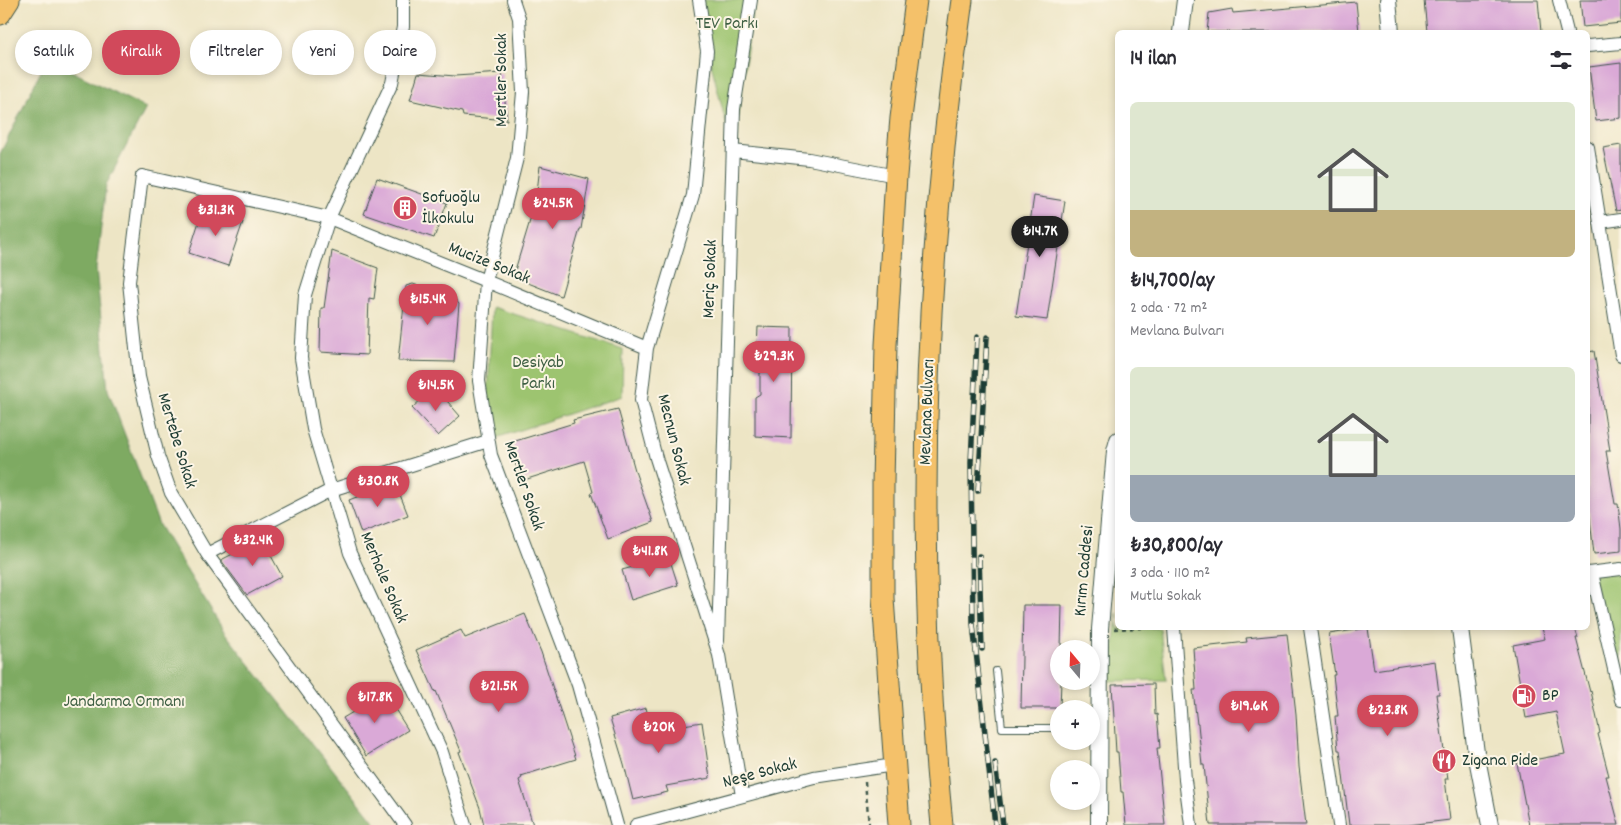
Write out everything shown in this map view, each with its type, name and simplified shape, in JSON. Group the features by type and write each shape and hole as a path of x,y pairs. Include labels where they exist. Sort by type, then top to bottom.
{"main road":[{"path":"0,14 9,0"},
{"path":"899,825 883,598 883,483 886,345 896,176 902,109 916,0"},
{"name":"Mevlana Bulvarı","path":"942,825 930,691 926,450 938,201 962,0"}],"street":[{"name":"Merhale Sokak","path":"404,0 403,27 392,83 329,218 305,295 301,358 313,429 350,553 442,752 465,825"},
{"name":"Mertler Sokak","path":"513,0 519,18 523,92 517,158 486,281 479,380 491,455 578,685 617,825"},
{"name":"Mecnun Sokak","path":"699,0 707,51 693,195 647,348 641,400 656,458 718,650 742,796"},
{"name":"Meriç Sokak","path":"718,650 734,109 751,0"},
{"path":"1181,30 1185,0"},
{"path":"1388,0 1391,30"},
{"path":"1559,0 1566,30"},
{"path":"1590,46 1621,43"},
{"path":"733,151 809,159 896,176"},
{"path":"1590,160 1621,355"},
{"name":"Mucize Sokak","path":"142,176 329,218 647,348"},
{"name":"Mertebe Sokak","path":"142,176 130,282 139,377 158,456 170,493 207,554 405,825"},
{"path":"1600,222 1621,219"},
{"path":"207,554 331,490 488,441"},
{"name":"Kırım Caddesi","path":"1096,700 1100,628 1115,451"},
{"path":"1621,569 1590,573 1621,700"},
{"path":"1174,630 1191,825"},
{"path":"1310,630 1339,825"},
{"path":"1460,630 1476,752 1490,825"},
{"name":"Kırım Caddesi","path":"1096,750 1099,825"},
{"name":"Neşe Sokak","path":"636,825 814,777 894,765"}],"lane":[{"path":"996,671 1002,728 1050,728"}],"path":[{"path":"1100,628 1115,628"},
{"path":"864,769 870,825"}],"green space":[{"name":"TEV Parkı","path":"695,0 754,0 733,151"},
{"name":"Jandarma Ormanı","path":"39,75 79,75 146,108 106,185 96,269 108,390 159,525 225,633 377,825 0,825 0,154"},
{"name":"Desiyab Parkı","path":"492,307 623,349 622,396 496,438 488,394"},
{"path":"1621,569 1621,700 1592,573"},
{"path":"1115,630 1160,630 1166,680 1110,681"}],"building":[{"path":"1424,0 1538,0 1541,30 1427,30"},
{"path":"1580,0 1621,0 1621,23 1583,27"},
{"path":"1356,2 1359,30 1207,30 1209,13 1232,9 1233,13"},
{"path":"1621,63 1621,118 1596,121 1590,67"},
{"path":"502,73 507,120 463,116 462,112 410,100 417,75 455,76"},
{"path":"1621,145 1621,210 1616,211 1603,148"},
{"path":"540,166 589,179 581,229 561,296 513,277 537,192"},
{"name":"Sofuoğlu İlkokulu","path":"377,178 447,203 434,238 364,214"},
{"path":"1034,196 1065,201 1047,320 1016,316"},
{"path":"203,209 243,222 228,266 189,253"},
{"path":"332,251 378,268 374,299 369,298 367,355 320,352 321,308 324,308"},
{"path":"413,284 455,299 459,304 454,362 398,361 406,286"},
{"path":"758,327 792,328 791,438 755,436 755,397 760,394 760,371 756,369"},
{"path":"1594,351 1610,451 1606,451 1615,504 1618,504 1621,529 1621,551 1594,554 1590,519 1590,352"},
{"path":"435,387 460,416 438,436 412,408"},
{"path":"618,409 636,474 653,522 608,539 591,493 593,492 584,461 521,481 509,443 574,423 573,420"},
{"path":"395,482 408,515 361,533 349,500"},
{"path":"262,539 282,576 247,595 221,560"},
{"path":"669,557 678,585 631,600 622,570"},
{"path":"1023,605 1062,605 1061,640 1050,640 1050,690 1061,690 1060,700 1050,700 1050,708 1021,708"},
{"path":"525,614 541,652 576,759 521,776 522,778 519,780 533,825 484,825 480,808 459,752 461,751 436,691 416,650 461,630 465,638"},
{"path":"1368,630 1374,670 1435,661 1439,694 1436,694 1448,779 1445,779 1450,820 1408,825 1349,825 1340,750 1338,750 1335,716 1338,716 1333,675 1335,675 1329,634"},
{"path":"1543,630 1576,630 1609,776 1606,776 1619,825 1529,825 1517,763 1565,754 1556,712 1526,718 1513,645 1545,639"},
{"path":"1287,634 1306,825 1210,825 1204,765 1202,765 1193,690 1196,690 1193,648 1247,642 1246,638"},
{"path":"1154,684 1155,715 1157,714 1160,748 1157,748 1165,825 1126,825 1118,752 1116,752 1112,685"},
{"path":"385,693 408,730 366,756 343,718"},
{"path":"646,708 652,730 702,722 710,778 666,786 668,792 633,800 610,718"}],"railway":[{"path":"977,337 971,462 973,624 995,825"},
{"path":"978,491 987,337"},
{"path":"979,556 982,649"},
{"path":"995,763 1003,825"}],"place":[{"name":"Sofuoğlu İlkokulu","path":"405,208"},
{"name":"BP","path":"1524,696"},
{"name":"Zigana Pide","path":"1444,761"}]}
